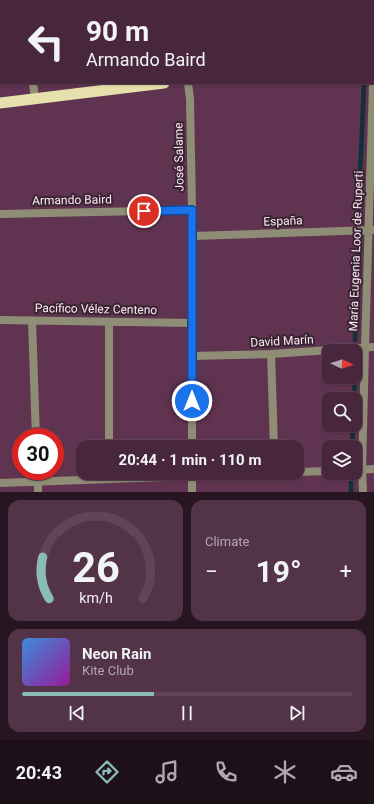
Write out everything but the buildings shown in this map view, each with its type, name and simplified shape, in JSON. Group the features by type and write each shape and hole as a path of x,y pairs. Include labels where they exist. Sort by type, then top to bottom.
{"highway":[{"path":"0,103 156,84"}],"street":[{"path":"33,84 35,99"},
{"name":"José Salame","path":"188,84 190,99 192,210 192,440"},
{"name":"María Eugenia Loor de Ruperti","path":"360,440 371,230 372,84"},
{"name":"Armando Baird","path":"0,214 192,210"},
{"name":"España","path":"192,236 371,230"},
{"name":"Pacífico Vélez Centeno","path":"0,320 192,323"},
{"path":"32,321 36,428"},
{"path":"109,322 109,440"},
{"name":"David Marín","path":"192,356 271,354 374,347"},
{"path":"271,354 274,440"},
{"path":"362,470 374,469"},
{"path":"304,472 322,471"},
{"path":"0,483 76,478"},
{"path":"192,480 192,492"},
{"name":"María Eugenia Loor de Ruperti","path":"361,480 363,492"},
{"path":"38,481 38,492"}],"waterway":[{"path":"358,224 364,84"},
{"path":"355,340 359,242"},
{"path":"354,392 355,384"},
{"path":"352,440 353,432"},
{"path":"351,480 351,492"}],"route":[{"path":"144,211 192,210 192,401"}]}
